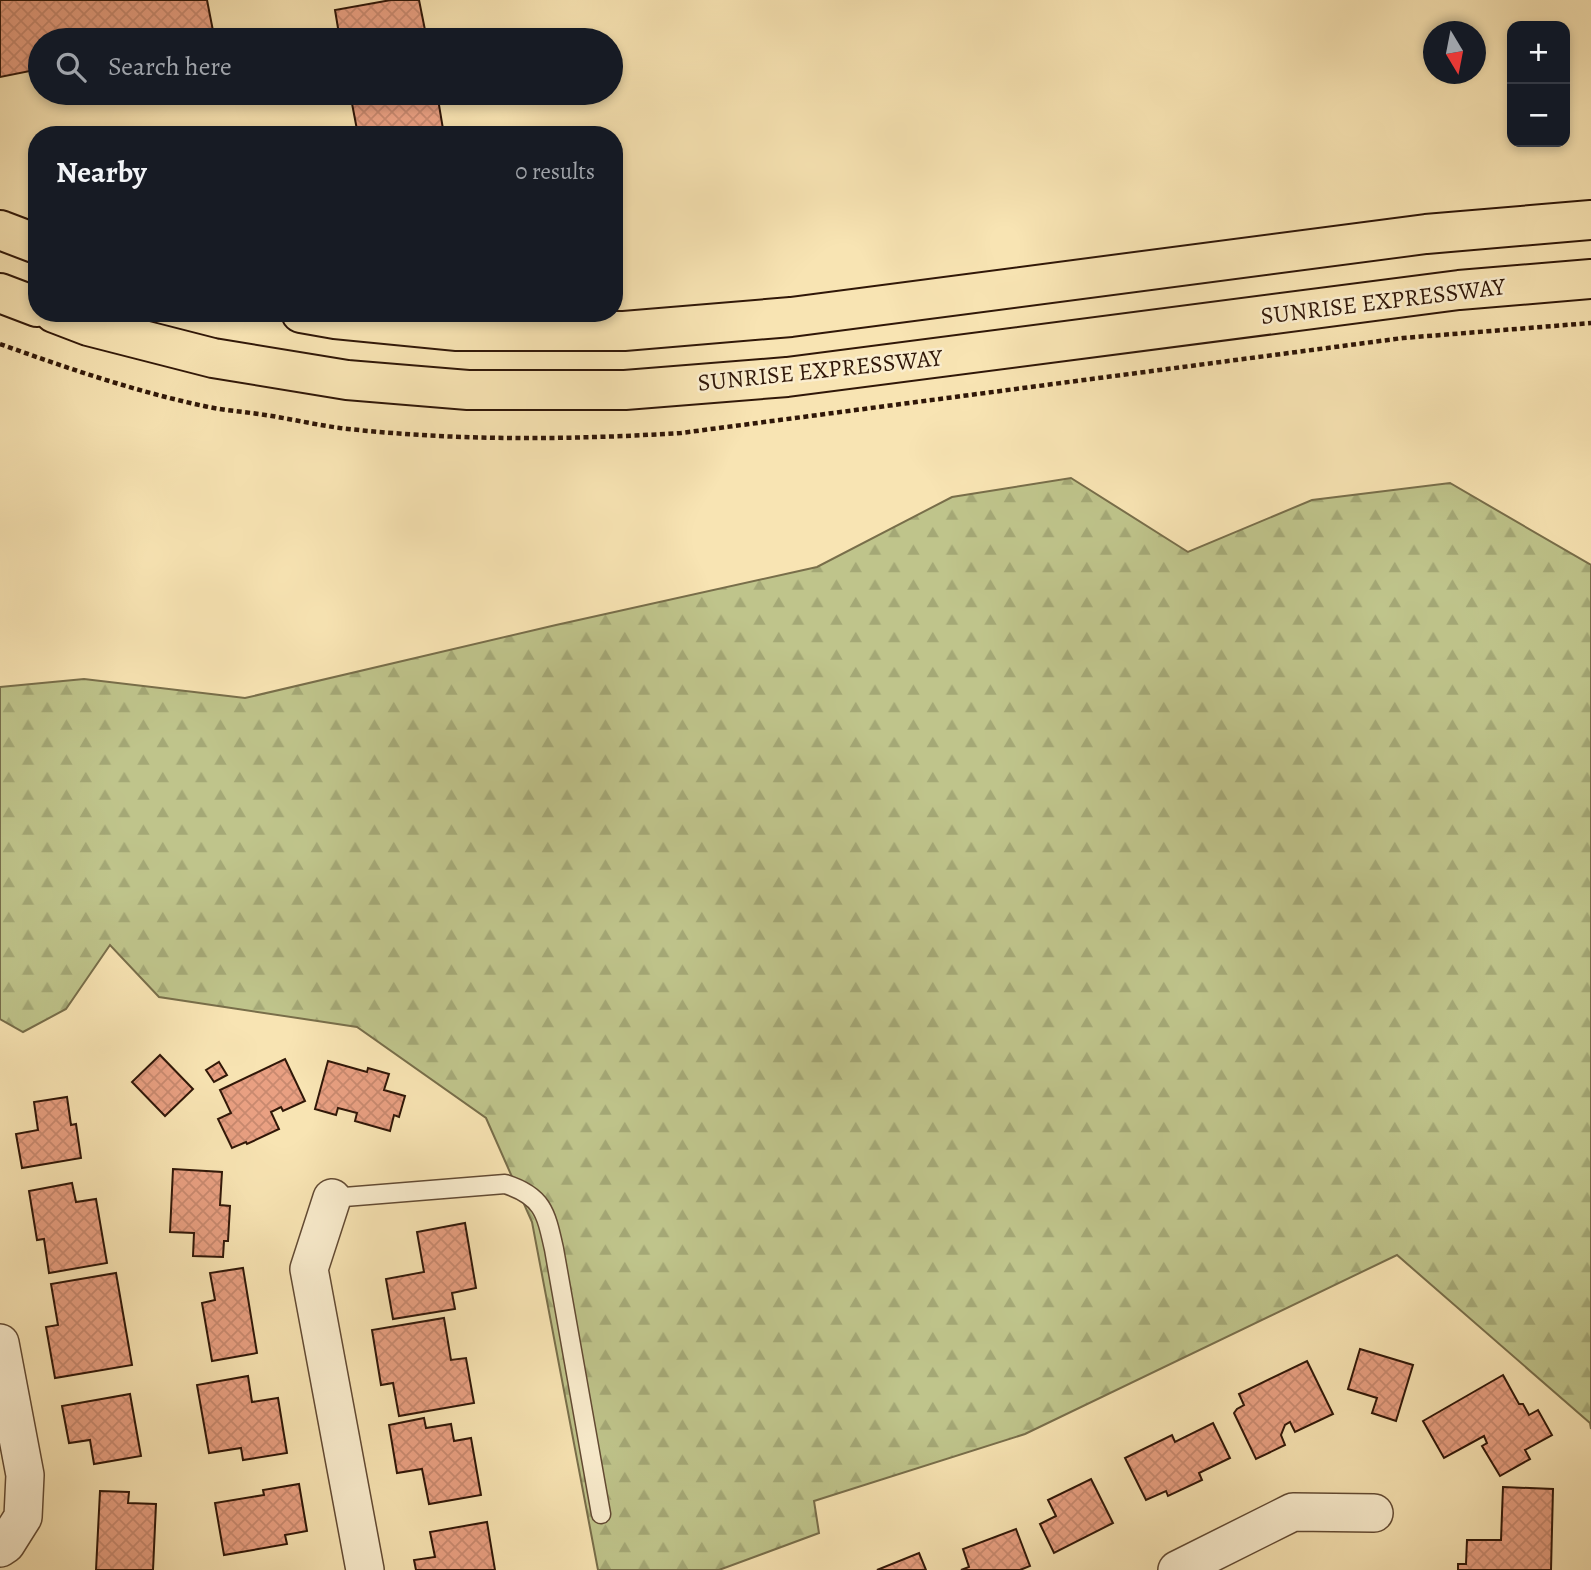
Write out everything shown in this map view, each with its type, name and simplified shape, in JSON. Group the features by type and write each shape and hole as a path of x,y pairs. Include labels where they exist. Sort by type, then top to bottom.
{"highway":[{"path":"366,322 457,331 624,331 791,317 1426,234 1591,220"},
{"path":"0,230 28,241"},
{"name":"SUNRISE EXPRESSWAY","path":"78,322 214,358 348,380 468,390 625,390 787,377 1459,290 1591,279"},
{"path":"0,293 28,304"}],"street":[{"path":"332,1198 309,1269 365,1570"},
{"path":"0,1343 25,1475 23,1517 6,1544 0,1548"},
{"path":"1177,1570 1293,1512 1374,1513"}],"lane":[{"path":"332,1198 505,1184 521,1189 536,1199 547,1219 554,1249 601,1514"}],"green space":[{"path":"1071,478 1188,552 1312,500 1450,483 1591,565 1591,1429 1590,1423 1397,1255 1025,1434 814,1501 819,1533 719,1570 598,1570 532,1222 486,1118 357,1027 159,997 110,945 66,1009 23,1032 0,1019 0,687 84,679 245,698 817,567 952,497"}],"building":[{"path":"0,0 207,0 212,28 28,28 28,71 0,77"},
{"path":"391,0 419,0 425,28 338,28 335,10"},
{"path":"352,105 439,105 442,126 356,126"},
{"path":"160,1055 193,1089 165,1116 132,1082"},
{"path":"285,1059 305,1101 283,1111 281,1107 271,1112 279,1129 232,1148 218,1119 231,1113 220,1090"},
{"path":"328,1061 367,1072 368,1068 389,1074 384,1090 405,1096 399,1117 394,1115 390,1131 355,1121 357,1113 338,1108 336,1115 315,1109"},
{"path":"219,1062 227,1075 214,1082 206,1070"},
{"path":"67,1097 71,1125 76,1124 81,1158 22,1168 16,1134 38,1130 34,1102"},
{"path":"173,1169 222,1172 220,1205 230,1206 228,1241 224,1241 223,1257 193,1256 194,1233 170,1232"},
{"path":"72,1183 76,1202 96,1199 107,1263 49,1273 44,1239 37,1240 29,1191"},
{"path":"465,1223 476,1288 452,1293 455,1309 393,1319 386,1279 424,1272 417,1232"},
{"path":"243,1268 257,1353 212,1361 202,1303 215,1300 210,1273"},
{"path":"116,1273 132,1365 55,1378 46,1327 58,1325 51,1284"},
{"path":"444,1318 451,1360 466,1358 474,1403 399,1416 393,1383 381,1385 372,1330"},
{"path":"1360,1349 1413,1365 1396,1421 1372,1413 1377,1398 1348,1389"},
{"path":"1307,1361 1333,1414 1295,1432 1290,1422 1285,1425 1281,1435 1285,1445 1256,1459 1234,1413 1244,1405 1239,1394"},
{"path":"1503,1375 1519,1404 1523,1404 1529,1415 1538,1410 1552,1435 1525,1450 1530,1459 1500,1476 1482,1446 1487,1443 1484,1436 1444,1458 1423,1421"},
{"path":"248,1376 252,1402 278,1398 287,1453 243,1460 241,1448 209,1453 197,1385"},
{"path":"130,1394 141,1456 94,1464 90,1440 69,1443 62,1406"},
{"path":"424,1418 426,1428 451,1424 454,1441 471,1438 481,1495 429,1504 422,1469 397,1473 389,1425"},
{"path":"1213,1423 1230,1458 1199,1473 1202,1480 1168,1496 1166,1491 1146,1500 1125,1458 1172,1435 1175,1442"},
{"path":"1091,1479 1113,1523 1054,1553 1040,1524 1056,1516 1048,1500"},
{"path":"299,1484 307,1531 285,1535 287,1544 224,1555 215,1503 264,1495 263,1490"},
{"path":"1503,1487 1553,1489 1551,1570 1458,1570 1458,1564 1466,1564 1467,1540 1501,1540"},
{"path":"100,1491 129,1492 128,1503 156,1504 153,1570 96,1570"},
{"path":"487,1522 495,1570 416,1570 414,1560 435,1557 430,1532"},
{"path":"1016,1529 1030,1566 1020,1570 961,1570 969,1567 963,1549"},
{"path":"919,1553 926,1570 877,1570"}]}
